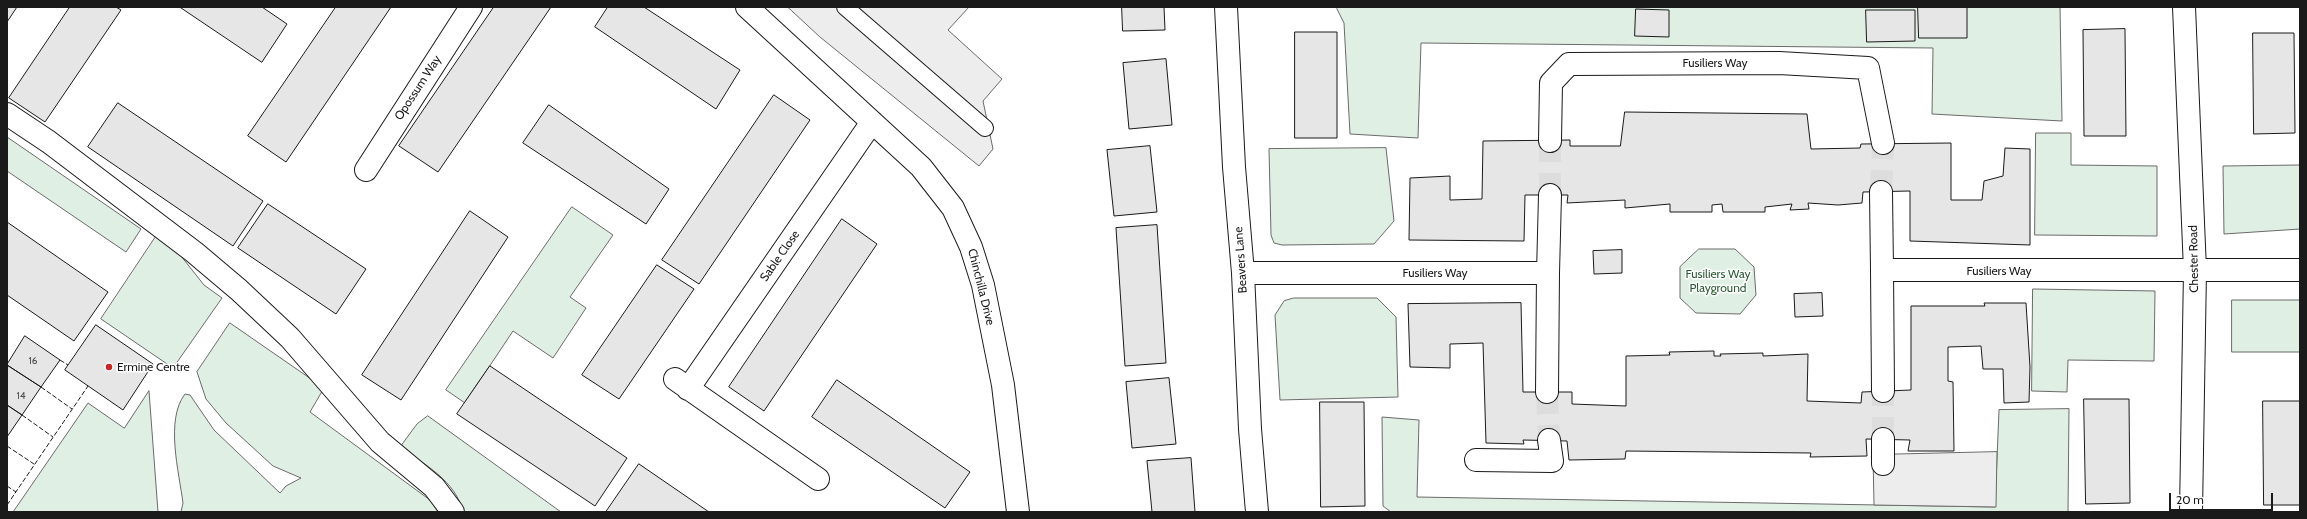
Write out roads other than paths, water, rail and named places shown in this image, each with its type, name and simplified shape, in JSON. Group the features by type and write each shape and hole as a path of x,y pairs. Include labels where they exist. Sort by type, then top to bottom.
{"street":[{"name":"Opossum Way","path":"366,170 470,7"},
{"name":"Chinchilla Drive","path":"747,7 921,167 953,208 971,246 983,285 1003,385 1018,512"},
{"name":"Beavers Lane","path":"1226,7 1234,167 1243,273 1250,429 1257,512"},
{"name":"Chester Road","path":"2184,7 2195,270 2191,512"},
{"name":"Fusiliers Way","path":"1550,141 1551,83 1569,64 1779,63 1868,68 1883,143"},
{"path":"7,114 49,142 132,204 194,252 239,290 290,338 380,442 434,487 453,512"},
{"name":"Sable Close","path":"818,479 681,384 872,122"},
{"path":"1881,192 1883,391"},
{"path":"1547,392 1550,195"},
{"name":"Fusiliers Way","path":"1882,270 2300,270"},
{"name":"Fusiliers Way","path":"1243,273 1548,273"},
{"path":"1883,439 1883,464"},
{"path":"1476,460 1552,461 1549,440"}],"lane":[{"path":"845,7 985,128"}],"tunnel":[{"path":"1550,141 1550,195"},
{"path":"1881,192 1883,143"},
{"path":"1883,391 1883,439"},
{"path":"1547,392 1549,440"}],"place":[{"name":"Ermine Centre","path":"109,367"}],"park label":[{"name":"Fusiliers Way Playground","path":"1718,281"}]}
